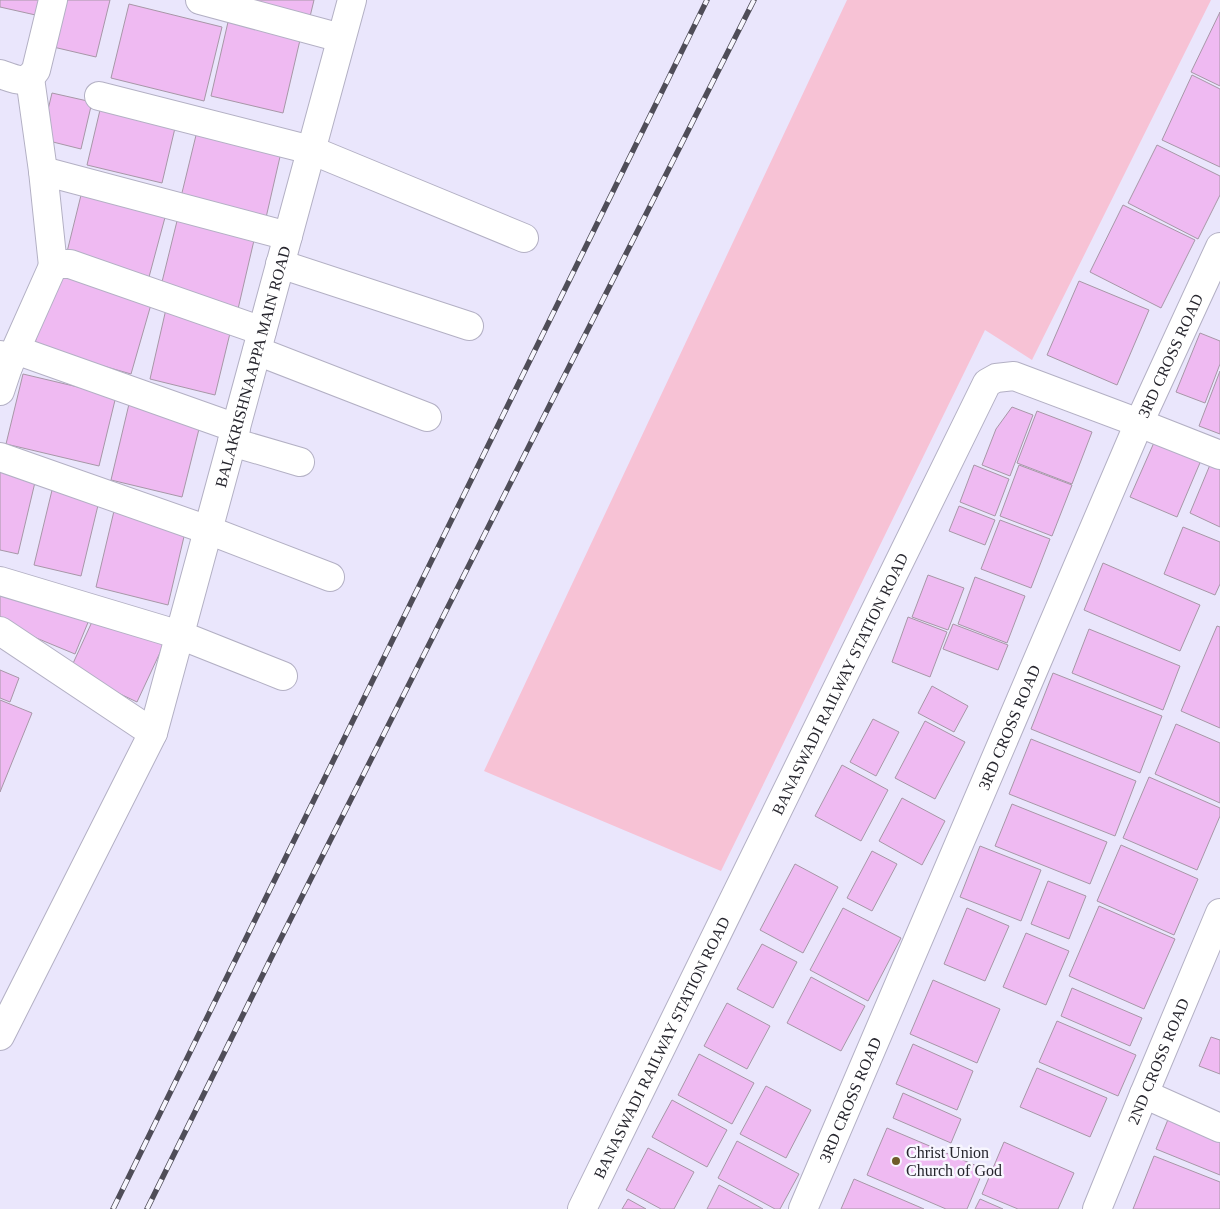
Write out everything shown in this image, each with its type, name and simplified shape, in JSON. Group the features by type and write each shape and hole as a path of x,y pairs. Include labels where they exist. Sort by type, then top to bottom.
{"street":[{"path":"0,74 21,80 30,78 36,70 53,0"},
{"path":"200,0 342,38"},
{"name":"BALAKRISHNAAPPA MAIN ROAD","path":"0,1036 154,733 352,0"},
{"path":"30,78 43,171 53,266 6,366 234,435 300,462"},
{"path":"99,96 311,150 524,238"},
{"path":"43,171 288,236"},
{"name":"3RD CROSS ROAD","path":"803,1209 1139,423 1220,247"},
{"path":"53,266 70,264 260,341 427,418"},
{"path":"280,264 469,326"},
{"name":"BANASWADI RAILWAY STATION ROAD","path":"582,1209 987,383 996,378 1014,376 1220,455"},
{"path":"0,457 208,530 330,577"},
{"path":"0,581 180,635 284,676"},
{"path":"0,631 154,733"},
{"name":"2ND CROSS ROAD","path":"1097,1209 1220,913"},
{"path":"1144,1094 1220,1128"}],"shaded area":[{"path":"847,0 1211,0 1032,360 985,330 721,871 484,771"}],"building":[{"path":"0,0 43,0 40,16 0,7"},
{"path":"60,0 110,0 96,57 49,46"},
{"path":"237,0 314,0 308,25"},
{"path":"129,4 222,27 204,101 111,78"},
{"path":"1220,12 1220,86 1191,72"},
{"path":"228,22 300,40 283,113 211,96"},
{"path":"1192,75 1220,89 1220,167 1162,140"},
{"path":"52,93 92,102 81,149 41,139"},
{"path":"100,110 175,128 162,183 87,165"},
{"path":"198,127 282,148 265,222 180,201"},
{"path":"1157,145 1220,176 1220,195 1198,239 1128,203"},
{"path":"83,187 167,210 149,277 66,256"},
{"path":"1123,205 1195,240 1161,308 1090,272"},
{"path":"178,217 255,236 238,309 160,290"},
{"path":"56,272 152,301 131,374 34,346"},
{"path":"1079,281 1149,310 1117,385 1047,355"},
{"path":"166,309 232,325 215,395 150,379"},
{"path":"1200,333 1220,341 1220,364 1205,403 1176,392"},
{"path":"1220,371 1220,434 1199,426"},
{"path":"23,374 116,396 99,466 6,444"},
{"path":"129,404 201,421 182,497 111,480"},
{"path":"1012,407 1033,415 1010,476 982,465 996,429"},
{"path":"1037,411 1092,432 1072,484 1017,463"},
{"path":"1156,438 1202,458 1177,517 1130,497"},
{"path":"1212,460 1220,463 1220,527 1190,513"},
{"path":"974,465 1009,479 995,516 960,502"},
{"path":"1019,465 1072,485 1052,536 1000,516"},
{"path":"0,469 36,478 18,554 0,550"},
{"path":"53,486 100,497 81,576 34,565"},
{"path":"959,506 995,520 985,545 949,531"},
{"path":"114,511 186,528 168,605 96,587"},
{"path":"1000,520 1050,539 1031,588 981,569"},
{"path":"1183,527 1220,542 1220,584 1215,595 1164,574"},
{"path":"1103,563 1200,605 1180,651 1084,610"},
{"path":"928,575 964,588 948,630 912,617"},
{"path":"975,577 1025,596 1007,643 958,624"},
{"path":"0,584 89,620 75,654 0,623"},
{"path":"96,613 164,644 137,702 70,670"},
{"path":"908,617 947,632 930,677 892,662"},
{"path":"953,624 1008,645 998,670 943,649"},
{"path":"1217,626 1220,627 1220,728 1181,711"},
{"path":"1089,629 1180,666 1163,710 1072,673"},
{"path":"0,670 19,678 10,702 0,698"},
{"path":"1053,673 1162,716 1140,773 1031,729"},
{"path":"932,686 968,706 954,732 918,713"},
{"path":"0,700 32,713 0,792"},
{"path":"873,719 899,732 876,776 850,762"},
{"path":"925,721 965,742 935,799 895,778"},
{"path":"1176,724 1220,743 1220,803 1155,774"},
{"path":"1031,739 1136,781 1115,836 1009,794"},
{"path":"842,765 888,790 861,841 815,816"},
{"path":"1149,777 1220,808 1220,816 1197,870 1123,838"},
{"path":"902,798 945,821 922,865 879,841"},
{"path":"1012,804 1107,842 1090,884 995,846"},
{"path":"1121,845 1198,879 1174,935 1097,901"},
{"path":"980,846 1041,870 1021,921 960,897"},
{"path":"872,851 897,864 872,911 847,898"},
{"path":"795,864 838,887 803,953 760,930"},
{"path":"1048,881 1086,896 1069,939 1031,924"},
{"path":"1099,906 1175,939 1144,1009 1069,976"},
{"path":"843,908 901,938 868,1001 810,970"},
{"path":"967,908 1009,926 985,981 944,964"},
{"path":"1026,933 1069,951 1046,1005 1003,987"},
{"path":"762,944 797,962 773,1008 737,989"},
{"path":"811,977 865,1006 841,1051 787,1023"},
{"path":"933,980 1000,1009 977,1063 910,1034"},
{"path":"1072,988 1142,1018 1130,1046 1061,1016"},
{"path":"727,1003 770,1026 747,1069 704,1046"},
{"path":"1057,1021 1136,1055 1118,1096 1039,1062"},
{"path":"1211,1037 1220,1040 1220,1074 1199,1066"},
{"path":"913,1044 973,1071 957,1110 896,1084"},
{"path":"699,1054 754,1083 732,1124 678,1095"},
{"path":"1037,1068 1107,1098 1090,1137 1020,1107"},
{"path":"766,1086 811,1110 786,1158 740,1134"},
{"path":"903,1093 961,1119 951,1143 893,1118"},
{"path":"672,1100 727,1130 707,1167 652,1137"},
{"path":"1169,1117 1220,1138 1220,1175 1156,1149"},
{"path":"887,1128 984,1169 967,1209 946,1209 867,1175"},
{"path":"737,1141 799,1174 780,1209 775,1209 718,1178"},
{"path":"1004,1142 1074,1173 1058,1209 1018,1209 982,1194"},
{"path":"648,1148 694,1172 674,1209 661,1209 626,1190"},
{"path":"1154,1156 1220,1182 1220,1209 1133,1209"},
{"path":"854,1179 924,1209 841,1209"},
{"path":"719,1185 763,1209 707,1209"},
{"path":"628,1199 646,1209 622,1209"},
{"path":"980,1199 1003,1209 975,1209"}],"railway":[{"path":"113,1209 707,0"},
{"path":"147,1209 276,948 754,0"}],"place":[{"name":"Christ Union Church of God","path":"896,1161"}]}
